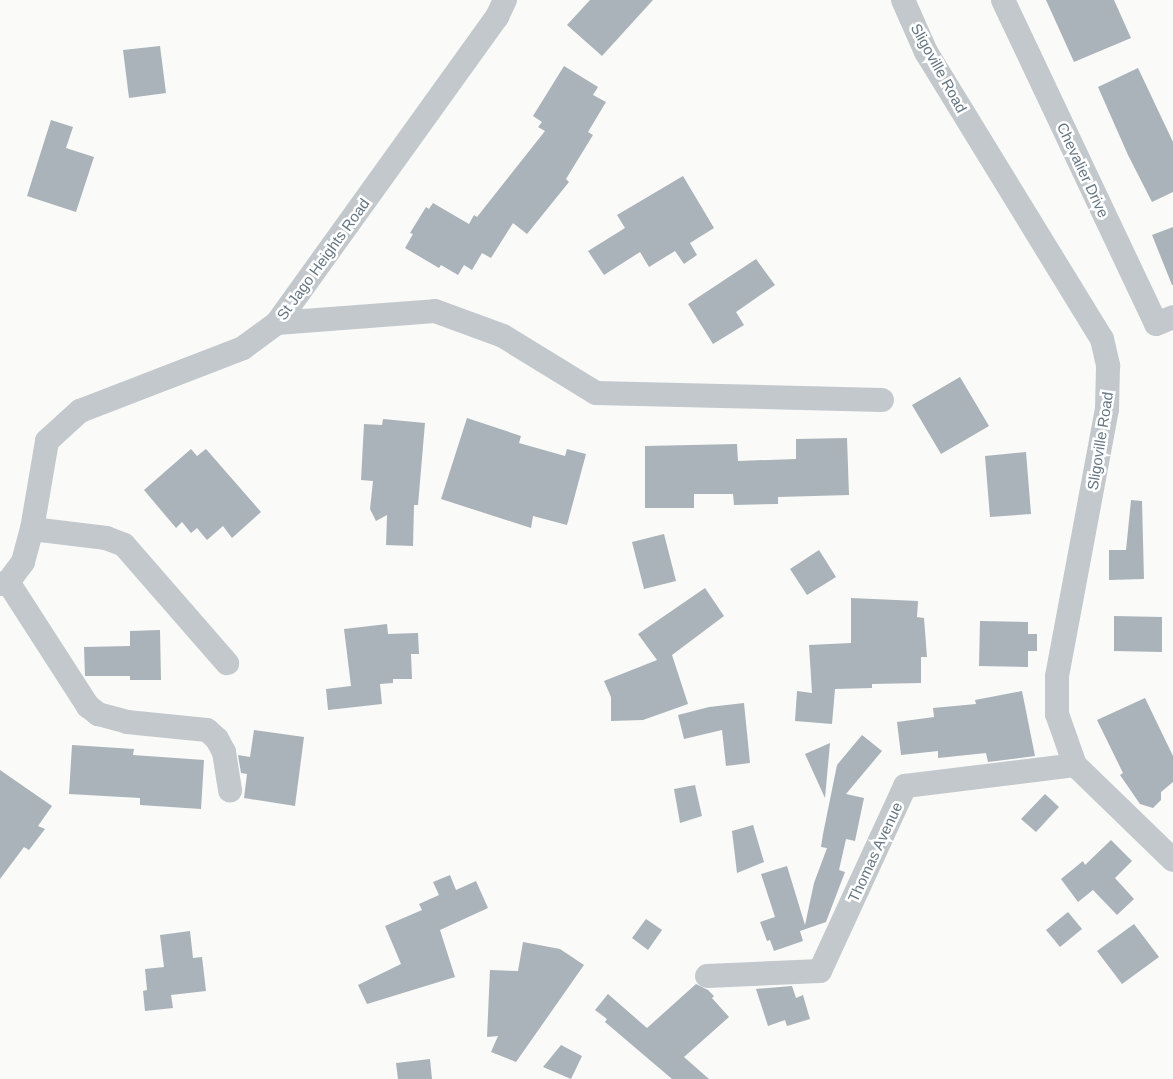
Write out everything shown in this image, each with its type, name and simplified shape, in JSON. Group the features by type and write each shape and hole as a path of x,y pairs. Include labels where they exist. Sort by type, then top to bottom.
{"street":[{"name":"St Jago Heights Road","path":"4,583 23,562 32,529 47,441 80,411 243,348 277,323 496,17 505,0"},
{"name":"Sligoville Road","path":"903,0 926,52 1102,339 1106,357 1109,390 1107,409 1057,676 1058,714 1075,765 1173,860"},
{"name":"Chevalier Drive","path":"1003,0 1156,324 1173,317"},
{"path":"277,323 435,311 503,336 596,393 882,400"},
{"path":"32,529 106,538 124,545 227,663"},
{"path":"4,583 88,706 98,714 127,722 207,730 217,739 224,752 230,790"},
{"name":"Thomas Avenue","path":"707,976 820,971 905,786 1075,765"}],"building":[{"path":"590,0 653,0 602,56 567,25"},
{"path":"1046,0 1114,0 1131,38 1074,62"},
{"path":"160,46 166,93 129,98 123,50"},
{"path":"564,66 598,87 593,95 606,102 588,132 593,135 566,179 569,182 527,234 513,223 491,258 482,253 472,270 464,265 458,275 441,265 439,268 405,248 413,234 410,233 426,207 429,209 433,203 469,224 474,215 477,217 545,131 538,127 542,122 533,116"},
{"path":"1138,68 1173,142 1173,192 1152,202 1128,155 1098,87"},
{"path":"51,120 73,127 66,148 94,157 76,212 27,196"},
{"path":"683,176 714,228 690,243 697,255 684,264 675,251 649,267 640,252 604,275 588,251 625,228 617,215"},
{"path":"1173,227 1173,285 1172,285 1152,235"},
{"path":"756,259 775,285 736,312 744,325 713,344 688,304"},
{"path":"960,377 989,426 941,454 912,405"},
{"path":"467,418 521,436 519,443 565,456 567,449 586,454 567,525 533,516 531,528 441,499"},
{"path":"383,419 425,423 418,505 414,505 413,546 386,545 387,515 376,521 370,509 373,481 361,480 364,424 382,425"},
{"path":"847,438 849,495 778,497 778,504 734,505 733,494 694,494 694,508 645,508 645,446 737,444 738,461 796,459 796,439"},
{"path":"191,449 197,456 206,449 261,512 232,538 223,526 207,540 197,528 191,533 182,522 176,528 144,490"},
{"path":"1026,452 1031,514 990,517 985,456"},
{"path":"1131,500 1142,501 1144,579 1109,580 1109,550 1126,550"},
{"path":"664,534 676,581 644,589 632,542"},
{"path":"819,550 836,577 807,595 790,569"},
{"path":"705,588 724,616 672,655 688,704 643,720 611,721 611,697 604,681 657,660 638,634"},
{"path":"851,598 918,601 917,617 924,618 927,657 921,657 921,683 872,684 872,688 835,689 832,724 795,721 797,691 812,693 809,645 851,643"},
{"path":"1114,616 1162,617 1162,652 1114,651"},
{"path":"980,621 1028,622 1028,634 1037,634 1037,651 1028,651 1028,667 979,666"},
{"path":"387,624 388,634 418,633 419,654 411,654 412,679 393,679 393,683 380,684 382,704 328,710 326,689 351,686 344,629"},
{"path":"160,630 161,680 130,680 130,676 85,676 84,647 130,646 130,631"},
{"path":"1022,691 1035,756 988,762 986,753 938,758 938,751 901,755 897,722 934,717 933,708 976,704 975,700"},
{"path":"1145,698 1173,756 1173,782 1161,792 1161,800 1153,808 1140,804 1120,775 1123,773 1097,720"},
{"path":"744,703 750,763 726,766 722,730 684,739 678,715 709,707"},
{"path":"254,730 304,737 295,806 244,798 247,774 241,773 238,755 250,757"},
{"path":"862,735 882,751 846,794 864,798 855,841 846,839 839,870 845,872 826,922 800,931 803,941 774,951 770,940 767,941 760,922 775,917 761,874 787,866 805,925 814,883 827,848 821,847 837,765"},
{"path":"830,743 825,798 805,754"},
{"path":"72,745 134,749 133,755 204,760 201,809 140,805 140,798 69,794"},
{"path":"0,770 52,806 38,826 45,829 29,850 24,847 0,879"},
{"path":"695,785 702,816 680,823 674,789"},
{"path":"1045,794 1059,807 1036,832 1021,819"},
{"path":"753,825 764,862 737,873 732,831"},
{"path":"1111,840 1132,861 1115,878 1134,899 1117,915 1093,890 1078,902 1061,879 1083,861 1085,865"},
{"path":"450,875 456,890 476,881 488,908 440,930 455,977 367,1004 358,985 401,964 385,926 422,910 419,904 439,895 433,882"},
{"path":"1068,912 1082,929 1060,947 1046,930"},
{"path":"646,919 662,930 648,950 632,938"},
{"path":"1134,924 1159,957 1122,984 1097,951"},
{"path":"190,931 193,958 202,957 206,991 171,995 173,1008 145,1011 143,991 147,990 145,969 164,967 160,935"},
{"path":"523,942 560,949 584,965 516,1062 491,1052 498,1036 487,1037 490,970 518,971"},
{"path":"696,984 708,990 714,996 712,998 729,1017 684,1057 709,1079 672,1079 605,1022 607,1019 595,1010 608,994 647,1028"},
{"path":"792,986 796,998 803,995 810,1019 787,1026 785,1020 768,1026 756,989"},
{"path":"561,1045 582,1056 571,1079 543,1067"},
{"path":"430,1059 432,1079 398,1079 396,1063"}]}
